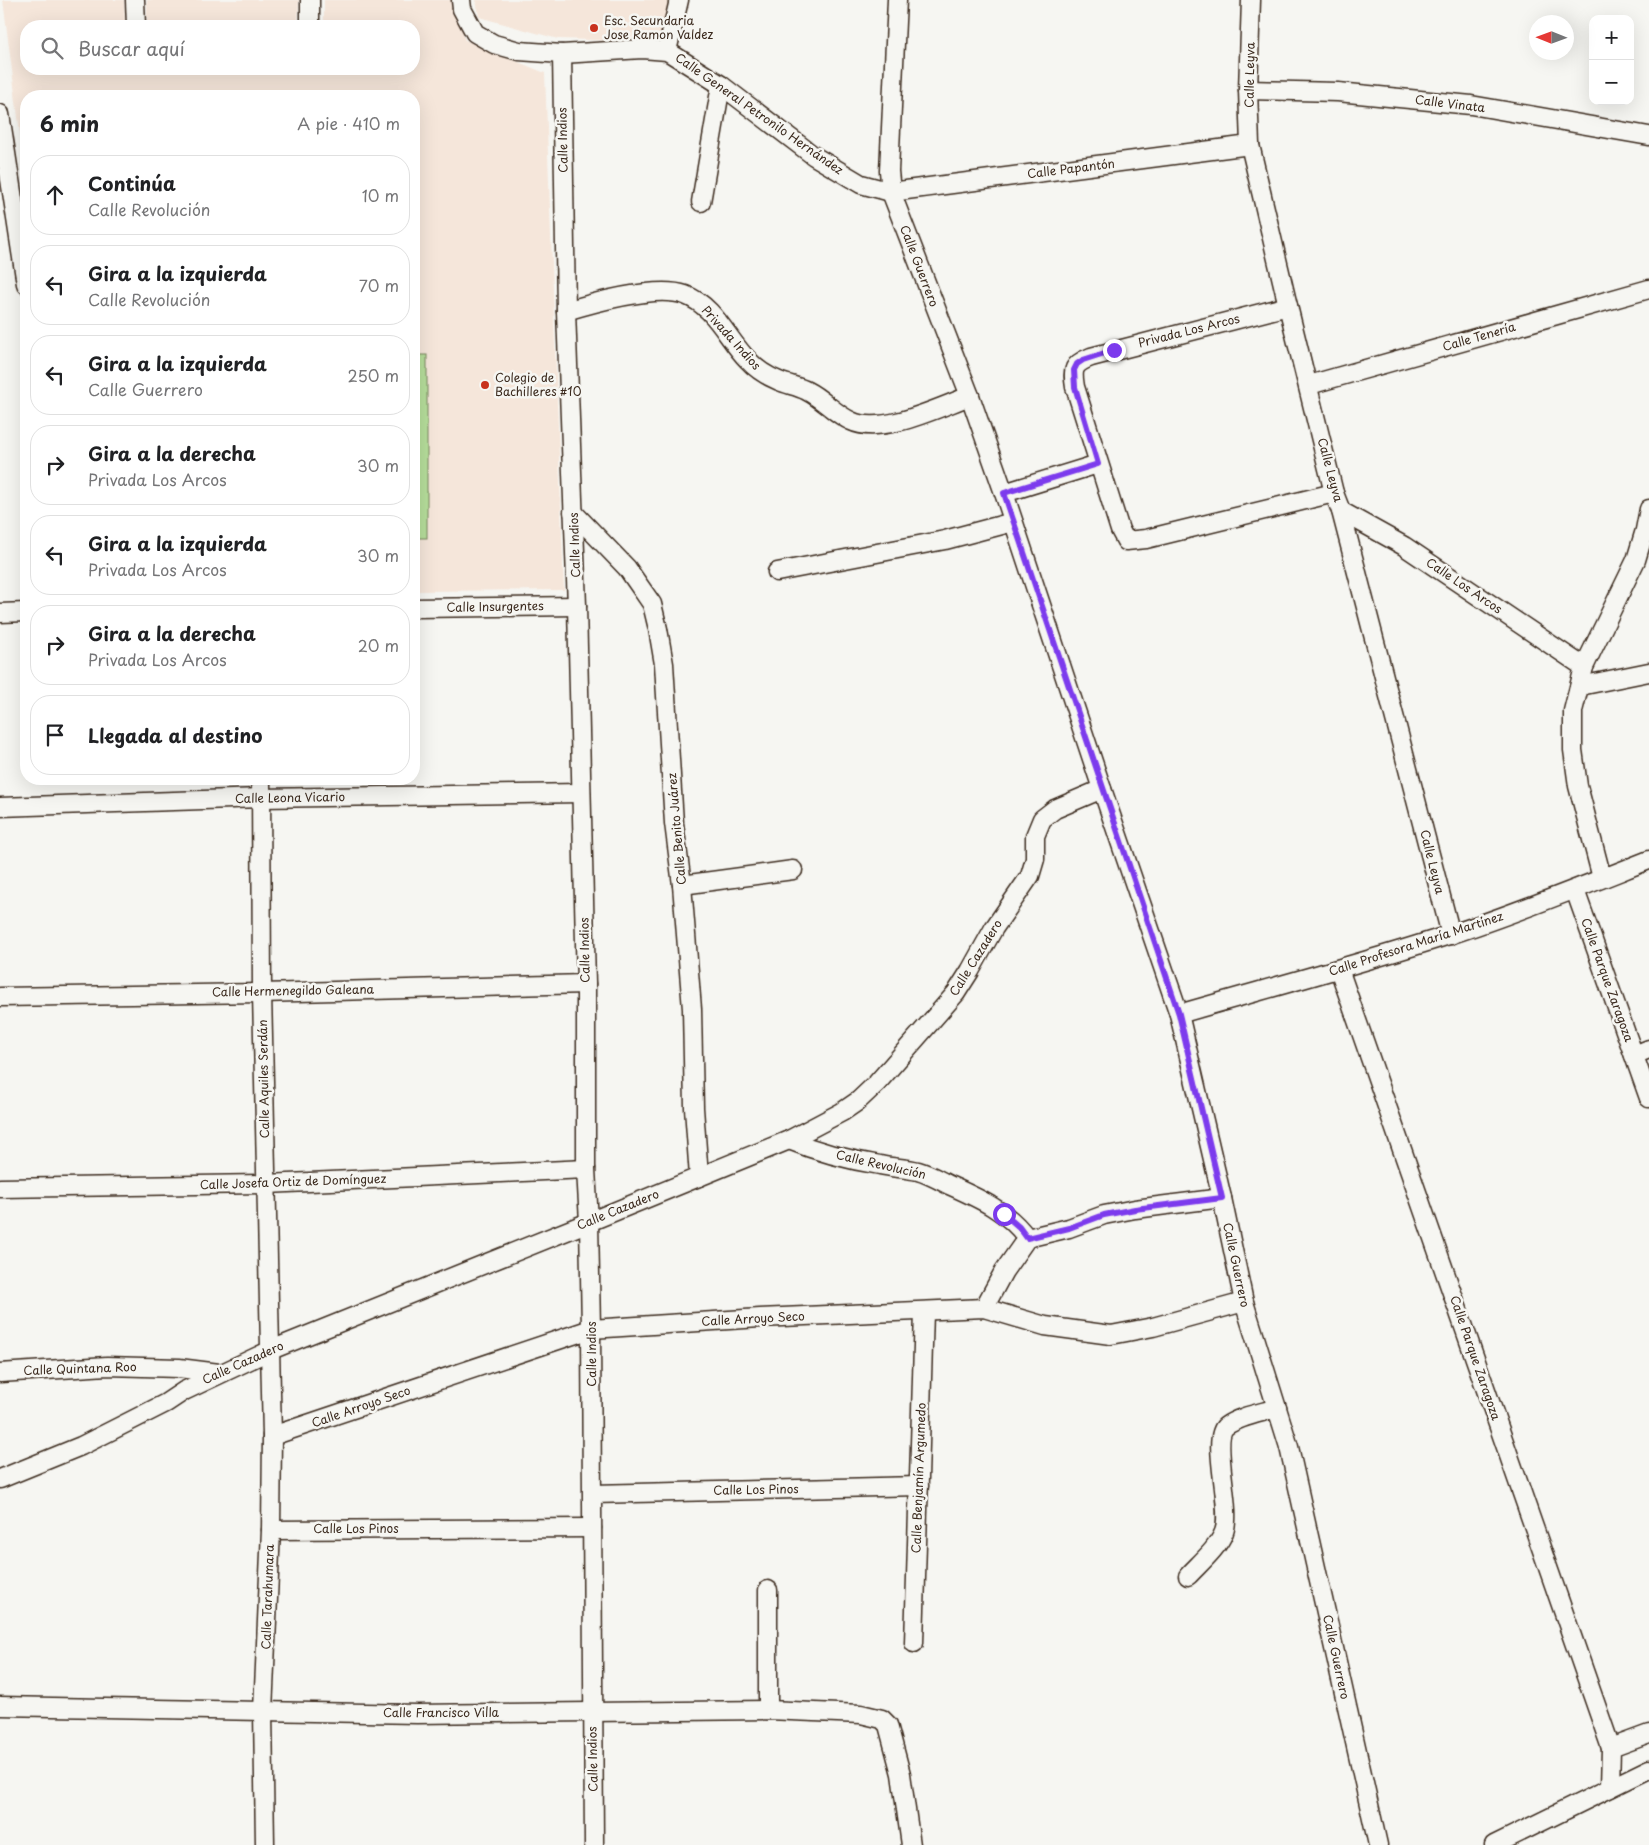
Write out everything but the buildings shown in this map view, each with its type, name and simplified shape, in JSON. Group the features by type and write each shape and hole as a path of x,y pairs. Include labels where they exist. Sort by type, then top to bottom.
{"street":[{"path":"135,0 136,20"},
{"path":"310,0 310,20"},
{"path":"667,51 679,0"},
{"name":"Calle Guerrero","path":"897,0 889,171 891,192 970,396 1004,493 1179,1014 1244,1302 1291,1457 1378,1845"},
{"name":"Calle Leyva","path":"1252,0 1248,90 1250,145 1334,492 1341,511 1451,935"},
{"name":"Calle General Petronilo Hernández","path":"461,4 475,33 494,44 518,50 562,54 642,48 667,51 721,85 814,156 860,184 891,192"},
{"name":"Calle Indios","path":"562,54 566,311 577,606 586,984 586,1169 590,1222 592,1329 594,1845"},
{"path":"701,202 721,85"},
{"name":"Calle Vinata","path":"1248,90 1338,92 1471,105 1649,136"},
{"path":"0,114 20,245"},
{"name":"Calle Papantón","path":"891,192 1250,145"},
{"name":"Calle Tenería","path":"1309,386 1649,289"},
{"name":"Privada Indios","path":"566,311 624,296 667,292 685,295 706,309 748,360 759,370 779,381 808,391 844,418 857,424 881,425 914,416 970,396"},
{"name":"Privada Los Arcos","path":"1288,306 1114,350 1083,360 1077,364 1074,370 1075,387 1098,464 1124,540 1130,542 1334,492"},
{"path":"1004,493 1098,464"},
{"path":"1602,878 1578,786 1573,750 1573,711 1584,667 1636,560 1649,509"},
{"name":"Calle Los Arcos","path":"1341,511 1404,546 1584,667"},
{"name":"Calle Benito Juárez","path":"573,512 627,568 652,604 664,664 674,823 682,885 692,1009 694,1108 699,1177"},
{"path":"777,572 945,540 1013,522"},
{"name":"Calle Insurgentes","path":"420,608 577,606"},
{"path":"0,612 20,612"},
{"path":"1580,686 1649,672"},
{"name":"Calle Aquiles Serdán","path":"261,785 262,992 271,1350"},
{"name":"Calle Cazadero","path":"0,1479 81,1446 166,1403 184,1391 219,1373 271,1350 789,1140 842,1112 858,1101 877,1083 956,993 994,928 1025,885 1035,859 1035,836 1042,819 1054,809 1102,789"},
{"name":"Calle Leona Vicario","path":"0,807 261,798 581,793"},
{"name":"Calle Profesora María Martínez","path":"1179,1014 1340,969 1451,935 1575,890 1649,860"},
{"path":"682,885 793,870"},
{"name":"Calle Parque Zaragoza","path":"1575,890 1641,1052 1649,1098"},
{"name":"Calle Parque Zaragoza","path":"1340,969 1611,1748"},
{"name":"Calle Hermenegildo Galeana","path":"0,996 586,984"},
{"name":"Calle Revolución","path":"789,1140 824,1152 882,1166 919,1171 930,1175 998,1210 1019,1227 1027,1238"},
{"name":"Calle Josefa Ortiz de Domínguez","path":"0,1188 267,1184 586,1169"},
{"path":"984,1308 1008,1264 1027,1238 1069,1228 1110,1214 1222,1198"},
{"name":"Calle Arroyo Seco","path":"272,1436 592,1329 760,1318 984,1308 1046,1326 1111,1335 1153,1327 1244,1302"},
{"name":"Calle Benjamín Argumedo","path":"914,1643 924,1312"},
{"name":"Calle Tarahumara","path":"265,1845 263,1711 271,1530 271,1350"},
{"name":"Calle Quintana Roo","path":"0,1373 107,1366 178,1368 219,1373"},
{"path":"1188,1576 1216,1546 1226,1526 1227,1509 1220,1444 1223,1430 1238,1420 1276,1408"},
{"name":"Calle Los Pinos","path":"592,1494 919,1486"},
{"name":"Calle Los Pinos","path":"271,1530 592,1528"},
{"path":"768,1590 768,1710"},
{"name":"Calle Francisco Villa","path":"0,1706 417,1714 768,1710 861,1714 882,1719 888,1725 901,1774 910,1845"},
{"path":"1610,1788 1611,1748 1649,1734"},
{"path":"1494,1845 1649,1769"}],"shaded area":[{"name":"Colegio de Bachilleres #10","path":"3,0 124,0 125,20 20,20 20,75 420,75 420,20 324,20 324,0 454,0 465,40 545,73 564,590 420,591 420,90 20,90 20,133"},
{"path":"147,0 299,0 298,20 147,20"},
{"name":"Esc. Secundaria Jose Ramon Valdez","path":"476,0 675,0 666,42 558,39 479,17"}],"green space":[{"path":"420,355 427,355 427,538 420,538"}],"place":[{"name":"Esc. Secundaria Jose Ramon Valdez","path":"594,28"},
{"name":"Colegio de Bachilleres #10","path":"485,385"}],"route":[{"path":"1004,1214 1019,1227 1027,1238 1069,1228 1104,1215 1135,1209 1222,1198 1179,1014 1004,493 1098,464 1073,377 1077,364 1083,360 1114,350"}]}
